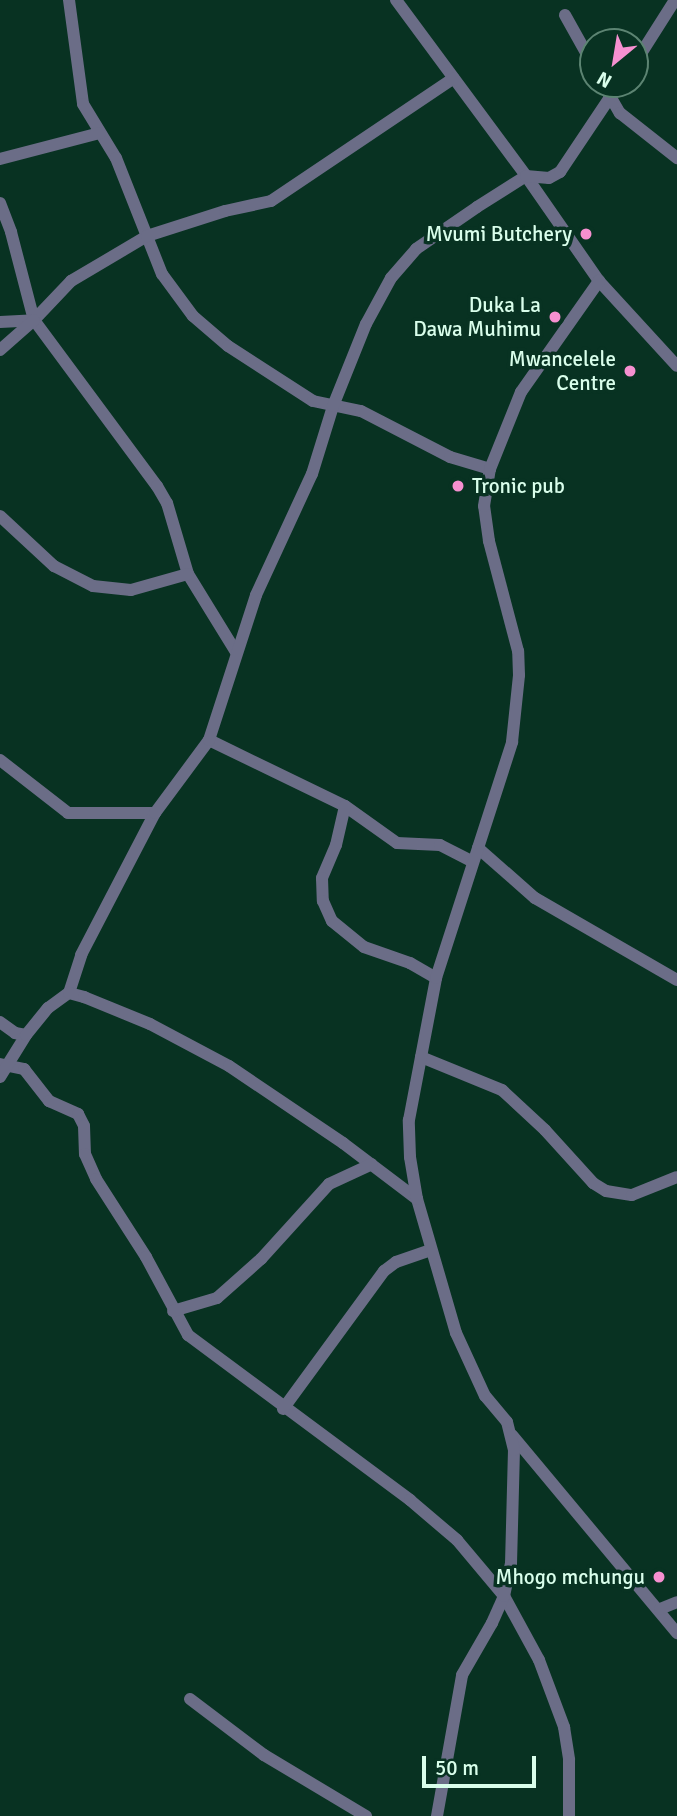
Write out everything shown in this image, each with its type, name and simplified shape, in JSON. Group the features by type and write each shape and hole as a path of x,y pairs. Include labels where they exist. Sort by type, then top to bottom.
{"street":[{"path":"69,0 81,94 116,158 170,289 208,331 313,401 367,413 450,457 490,469"},
{"path":"396,0 526,176 598,281 677,366"},
{"path":"649,41 675,0"},
{"path":"565,15 579,40"},
{"path":"0,350 34,320 41,309 71,281 147,236 225,211 271,201 454,78"},
{"path":"0,1077 4,1064 26,1035 48,1009 69,993 81,955 155,813 209,740 256,595 312,474 333,406 366,324 402,263 416,249 526,176 549,178 560,172 609,98"},
{"path":"611,98 620,113 677,158"},
{"path":"0,159 100,133"},
{"path":"0,203 11,232 34,320 157,486 167,503 188,574 236,652"},
{"path":"437,1816 462,1675 504,1596 511,1564 514,1450 507,1422 485,1396 468,1363 430,1250 416,1199 408,1120 436,978 472,861 508,758 519,676 518,651 485,518 484,506 490,469 522,392 598,281"},
{"path":"0,322 34,320"},
{"path":"0,516 54,566 93,586 131,590 188,574"},
{"path":"209,740 345,806 397,843 440,845 472,861"},
{"path":"0,760 68,813 155,813"},
{"path":"345,806 336,845 322,878 323,901 332,921 365,947 410,963 436,978"},
{"path":"478,848 534,898 677,980"},
{"path":"69,993 124,1011 229,1066 372,1164 416,1199"},
{"path":"0,1022 15,1033 26,1035"},
{"path":"421,1057 502,1090 545,1130 593,1183 606,1191 632,1195 677,1177"},
{"path":"4,1064 24,1069 49,1101 78,1114 84,1126 85,1154 96,1179 146,1257 188,1335 284,1409 410,1500 457,1540 504,1596 539,1660 556,1701 569,1760 569,1816"},
{"path":"173,1311 217,1298 261,1259 330,1184 372,1164"},
{"path":"284,1409 384,1271 396,1262 430,1250"},
{"path":"512,1434 660,1609 677,1633"},
{"path":"660,1609 677,1602"},
{"path":"190,1699 264,1755 366,1816"}],"place":[{"name":"Mvumi Butchery","path":"586,234"},
{"name":"Duka La Dawa Muhimu","path":"555,317"},
{"name":"Mwancelele Centre","path":"630,371"},
{"name":"Tronic pub","path":"458,486"},
{"name":"Mhogo mchungu","path":"659,1577"}]}
